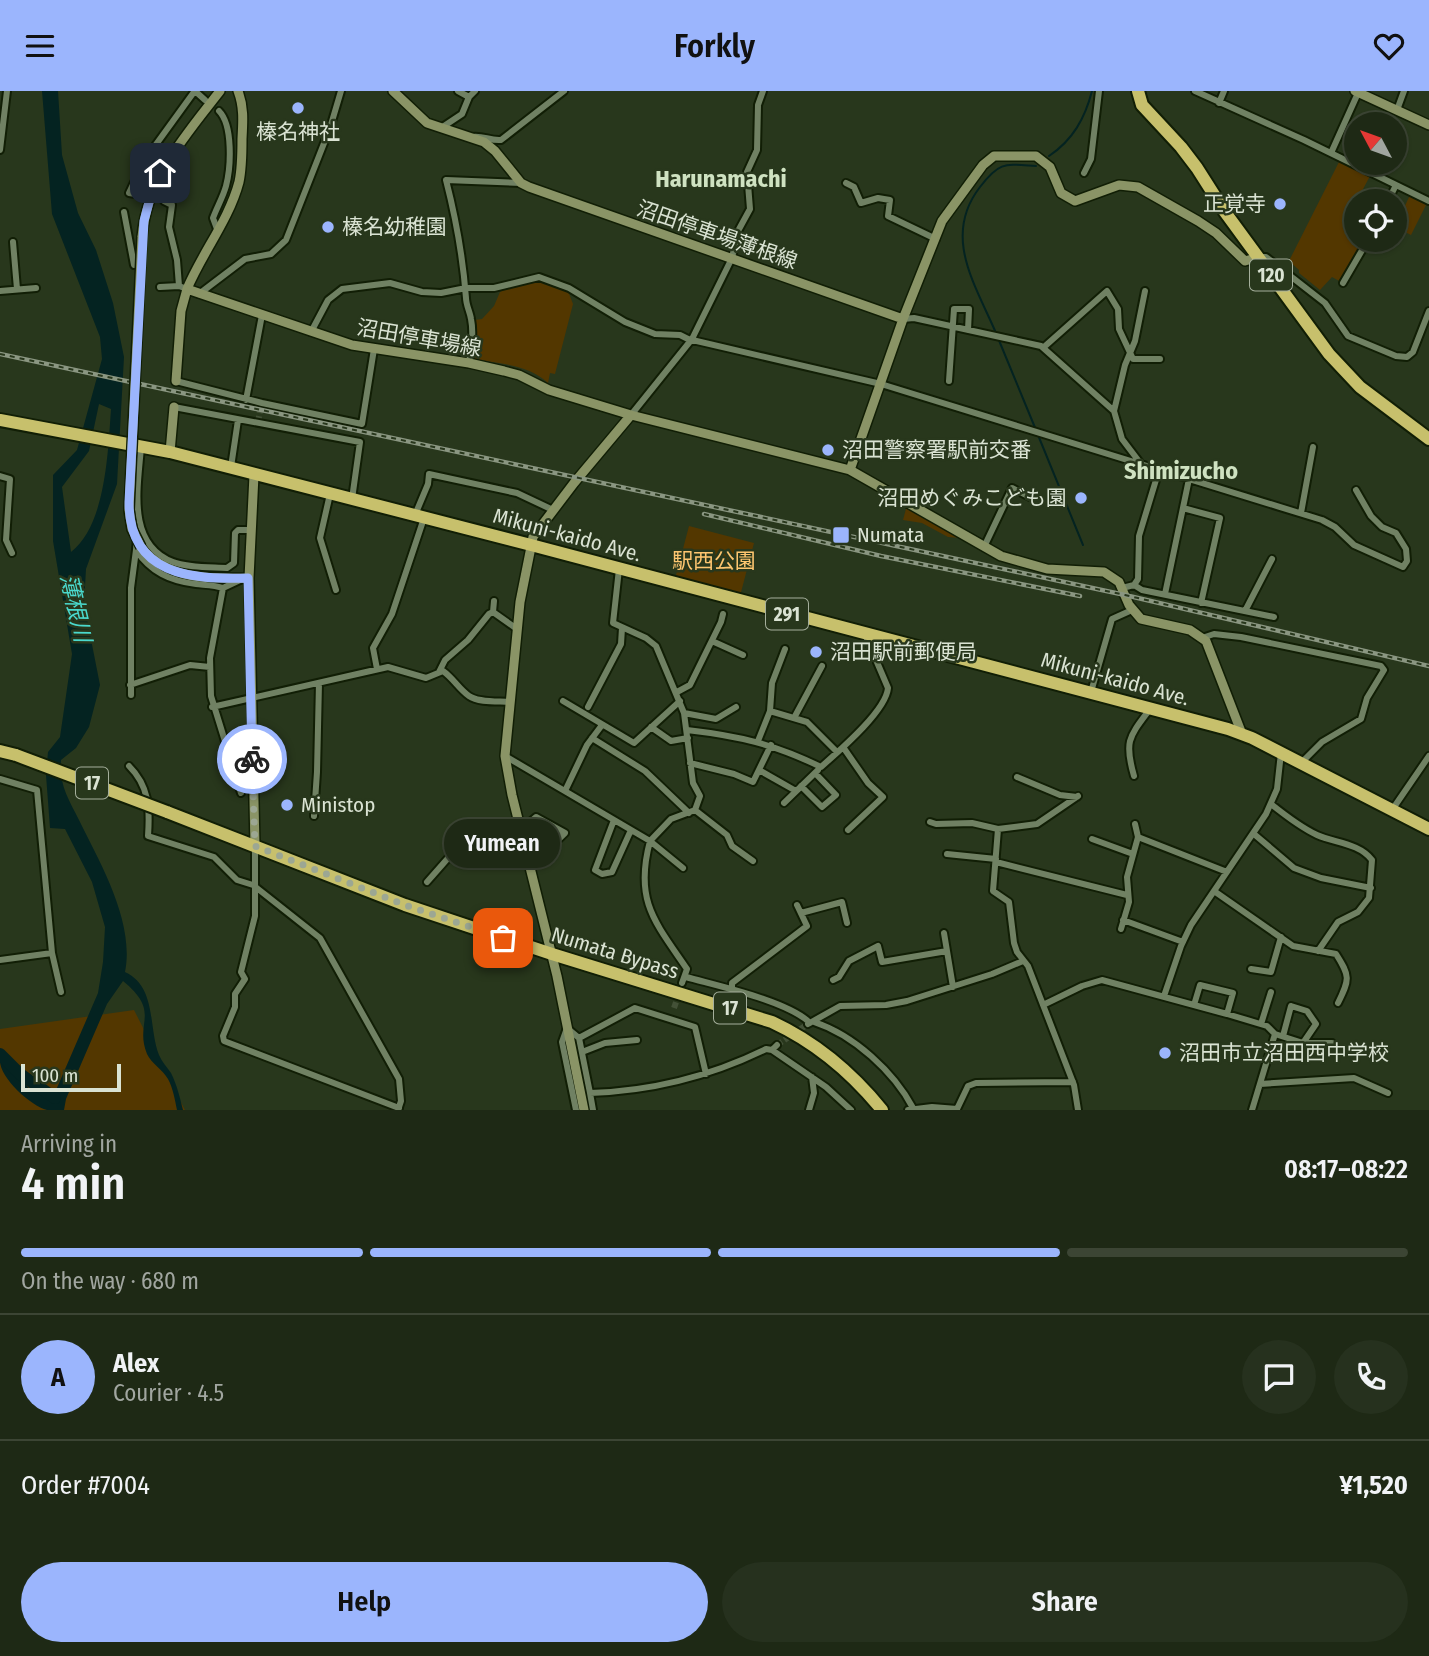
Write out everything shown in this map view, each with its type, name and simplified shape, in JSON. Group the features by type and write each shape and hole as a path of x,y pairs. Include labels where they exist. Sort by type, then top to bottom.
{"highway":[{"name":"120","path":"1138,91 1142,105 1181,147 1224,212 1292,301 1313,334 1349,377 1429,439"},
{"name":"Mikuni-kaido Ave.","path":"0,420 170,452 1091,692 1242,734 1429,829"},
{"name":"Numata Bypass","path":"0,751 167,812 405,905 552,954 741,1011 785,1028 835,1062 882,1110"}],"main road":[{"path":"220,91 160,173 146,209 142,237 130,523 138,548 159,564 177,573 245,578"},
{"path":"176,381 183,287 234,197 240,174 244,108 238,91"},
{"path":"393,91 427,123 472,137 495,151 521,183"},
{"path":"1357,92 1429,125"},
{"path":"850,470 942,221 988,160 994,156 1036,156 1050,167 1061,193 1075,201 1119,185 1138,187 1207,227 1245,261 1259,257"},
{"name":"沼田停車場薄根線","path":"521,183 904,319"},
{"name":"沼田停車場線","path":"183,287 352,345 469,363 519,375 549,390 631,415 850,470 1009,559 1047,569 1104,572 1115,578 1122,588"},
{"path":"170,452 174,407"},
{"path":"584,1110 552,954 529,868 505,756 520,602 533,537 631,415"},
{"path":"254,475 245,578 255,846"},
{"path":"1122,588 1132,610 1141,619 1190,630 1202,638 1222,680 1242,734"}],"street":[{"path":"0,150 7,91"},
{"path":"199,294 245,259 271,254 286,240 330,128 341,91"},
{"path":"458,91 469,97"},
{"path":"441,128 462,114 469,97 475,91"},
{"path":"472,137 479,135 495,141 501,140 565,91"},
{"path":"631,415 692,339 732,258 738,231 750,209 747,172 757,150 758,105 763,91"},
{"path":"1084,173 1091,159 1099,91"},
{"path":"1195,91 1429,201"},
{"path":"1219,103 1224,91"},
{"path":"1397,110 1404,91"},
{"path":"142,195 129,193 144,162 194,92 205,100"},
{"path":"1331,153 1357,92"},
{"path":"217,229 213,218 226,188 230,163 225,117 219,111"},
{"path":"469,363 472,331 458,228 446,180 521,183"},
{"path":"846,183 854,187 861,203 878,198 890,200 888,216 936,239"},
{"path":"1394,189 1396,185"},
{"path":"160,288 183,287 169,227 172,205 164,201"},
{"path":"124,212 134,265"},
{"path":"13,242 17,289"},
{"path":"1343,282 1361,252"},
{"path":"1259,257 1266,257 1325,303 1348,336 1396,356 1408,357 1412,352 1429,311"},
{"path":"311,332 328,300 341,289 390,283 422,292 441,293 466,288 494,288 539,277 569,288 625,322 655,334 692,339 881,384 1301,513 1335,527 1354,545 1403,568 1407,561 1406,549 1396,533 1382,527 1371,516 1356,490"},
{"path":"0,291 36,288"},
{"path":"1044,347 1107,291 1118,309 1119,329 1133,359 1160,359"},
{"path":"1141,464 1122,439 1114,411 1125,365 1135,341 1145,291"},
{"path":"948,381 954,309 969,309 968,330"},
{"path":"246,400 262,315"},
{"path":"904,319 914,318 1044,347 1114,411"},
{"path":"176,381 261,405 362,423 374,349"},
{"path":"174,407 360,442 352,499"},
{"path":"231,469 238,420"},
{"path":"131,695 131,588 139,523 135,445"},
{"path":"1301,513 1313,447"},
{"path":"1122,588 1134,585 1138,579 1139,535 1159,470"},
{"path":"377,669 373,648 392,614 429,474 517,493 553,510"},
{"path":"0,476 10,479 6,540 12,553"},
{"path":"1166,594 1189,479"},
{"path":"984,547 1012,488 1032,498"},
{"path":"330,494 320,538 336,590"},
{"path":"1183,508 1220,518 1201,603"},
{"path":"139,523 145,539 173,562 227,568 234,563 235,533 238,530 251,530"},
{"path":"138,548 147,564 171,579 223,588 245,578"},
{"path":"1245,611 1272,559"},
{"path":"619,569 612,624 646,638 656,646 684,713 693,783 700,796 692,812 671,819 650,841 644,869 645,894 655,922 687,969 684,980 732,991 802,1015 811,1023 825,1025 867,1053 893,1079 911,1109 957,1109 968,1086 976,1083 1073,1082"},
{"path":"1134,585 1142,590 1274,617"},
{"path":"223,588 210,658 212,707 241,793"},
{"path":"493,612 494,601"},
{"path":"1091,692 1112,619 1132,610"},
{"path":"439,672 445,660 468,641 493,612"},
{"path":"493,612 517,629"},
{"path":"677,692 690,685 722,622 723,614"},
{"path":"588,707 621,644 622,628"},
{"path":"783,803 840,750 883,703 888,693 865,634"},
{"path":"1202,638 1214,634 1241,637 1381,666 1384,670 1365,702 1362,719 1322,742 1301,763"},
{"path":"712,641 743,655"},
{"path":"758,741 771,711 772,683 785,649"},
{"path":"130,685 190,665 210,667"},
{"path":"794,718 822,666"},
{"path":"212,707 388,667 426,678 443,671 474,699 510,702"},
{"path":"314,816 318,683"},
{"path":"563,701 634,743 680,701"},
{"path":"684,713 716,719 736,707"},
{"path":"1134,776 1128,744 1134,730 1150,709"},
{"path":"771,711 807,722 840,750 883,797 848,830"},
{"path":"565,791 592,738 602,725"},
{"path":"652,727 671,741 687,734 733,735 771,745 821,767"},
{"path":"592,738 645,771 692,812 727,835 732,846 753,861"},
{"path":"690,763 734,774 753,782 771,745"},
{"path":"1164,996 1182,942 1196,916 1254,834 1271,804 1277,789 1281,753"},
{"path":"505,756 650,841 683,868"},
{"path":"1392,810 1429,756"},
{"path":"129,766 143,782 149,821 148,836 214,857 237,880 253,885 320,938 398,1079 401,1101 398,1109 223,1041 235,1007 235,994 246,979 241,972 254,916 253,885 255,846"},
{"path":"759,770 798,789 822,807 836,795 815,773"},
{"path":"930,822 972,823 998,829 1037,824 1077,797 1060,795 1017,777"},
{"path":"0,779 37,790 52,953 61,992"},
{"path":"1271,804 1304,828 1367,854 1373,865 1369,898 1359,912 1338,922 1318,951"},
{"path":"521,830 536,817 565,833 529,868"},
{"path":"614,820 595,870 602,874 612,872 631,830"},
{"path":"427,882 464,840 472,839 483,824 519,850 525,850"},
{"path":"1121,929 1129,902 1126,877 1138,837 1135,824"},
{"path":"998,829 993,891 1009,902 1014,943 1028,966 1073,1082 1078,1110"},
{"path":"1254,834 1294,868 1321,878 1371,888"},
{"path":"1138,837 1227,872"},
{"path":"1092,839 1133,854"},
{"path":"947,854 996,861 1127,895"},
{"path":"1214,891 1293,946 1336,954 1348,973 1348,984 1338,1003"},
{"path":"801,913 842,902 847,923"},
{"path":"732,991 732,983 807,926 797,905"},
{"path":"1123,920 1182,942"},
{"path":"944,933 953,987"},
{"path":"1251,969 1271,972 1281,937"},
{"path":"833,980 839,977 849,961 877,946 882,962 947,951"},
{"path":"0,960 52,953"},
{"path":"811,1023 840,1006 886,1005 907,1001 1023,961"},
{"path":"1043,1005 1082,986 1102,980 1261,1024 1279,1035 1303,1043 1332,1043"},
{"path":"1194,1005 1200,985 1233,993 1227,1014"},
{"path":"1261,1024 1271,992"},
{"path":"1252,1110 1291,1006 1307,1011 1316,1024 1303,1043"},
{"path":"579,1038 635,1008 695,1027 706,1074"},
{"path":"670,1019 674,1008"},
{"path":"576,1110 562,1042 567,1028 579,1038 593,1110"},
{"path":"582,1052 605,1043 637,1040"},
{"path":"590,1093 621,1092 706,1074 774,1048 851,1110"},
{"path":"809,1110 814,1093 812,1077"},
{"path":"1260,1083 1354,1078 1388,1093"}],"green space":[{"path":"1339,162 1344,164 1344,175 1370,176 1363,189 1344,189 1344,252 1359,252 1341,282 1332,277 1320,290 1289,261"},
{"path":"1410,195 1427,203 1411,235 1407,233 1407,201"},
{"path":"540,280 568,291 573,304 555,374 550,373 548,383 523,369 473,359 474,320 482,319 494,306 500,292 508,287"},
{"path":"907,505 961,538 948,537 922,523 903,520"},
{"name":"駅西公園","path":"689,526 754,543 740,596 675,579"},
{"path":"134,1010 185,1110 0,1110 0,1029"}],"water":[{"name":"薄根川","path":"42,91 58,91 62,155 78,213 96,250 113,303 124,357 117,484 86,569 84,604 100,685 89,727 76,748 61,760 61,777 68,798 114,893 125,933 125,972 135,979 147,997 159,1055 171,1073 183,1110 177,1110 168,1079 147,1054 143,1034 144,1010 135,992 123,981 107,1004 66,1099 64,1110 47,1110 25,1097 1,1068 0,1061 31,1090 53,1097 98,993 103,962 105,927 92,882 65,829 50,828 46,775 48,752 60,737 72,654 53,541 53,475 77,450 102,359 100,337 52,214","holes":["99,404 111,409 106,466 98,506 83,540 71,552 62,487 89,451"]}],"waterway":[{"path":"1049,156 1065,143 1077,128 1092,91"},
{"path":"996,333 966,260 964,224 969,205 993,172 1010,165 1036,166"},
{"path":"998,338 1036,430"},
{"path":"1038,435 1083,545"},
{"path":"0,1054 20,1074 55,1098"}],"tunnel":[{"path":"142,195 164,201"},
{"path":"258,422 261,406"},
{"path":"674,1008 679,994"},
{"path":"777,1045 808,1024"}],"railway":[{"path":"0,354 1125,595 1429,666"},
{"path":"704,514 881,556 1080,596"}],"way so far":[{"path":"252,759 255,846 405,905 503,938"}],"place":[{"name":"榛名神社","path":"298,108"},
{"name":"正覚寺","path":"1280,204"},
{"name":"榛名幼稚園","path":"328,227"},
{"name":"沼田警察署駅前交番","path":"828,450"},
{"name":"沼田めぐみこども園","path":"1081,498"},
{"name":"Numata","path":"841,535"},
{"name":"沼田駅前郵便局","path":"816,652"},
{"name":"Ministop","path":"287,805"},
{"name":"Yumean","path":"503,938"},
{"name":"沼田市立沼田西中学校","path":"1165,1053"}],"district":[{"name":"Harunamachi","path":"721,179"},
{"name":"Shimizucho","path":"1181,471"}],"route":[{"path":"160,173 144,221 129,518 136,539 143,549 153,560 170,571 189,576 248,578 252,759"}]}
